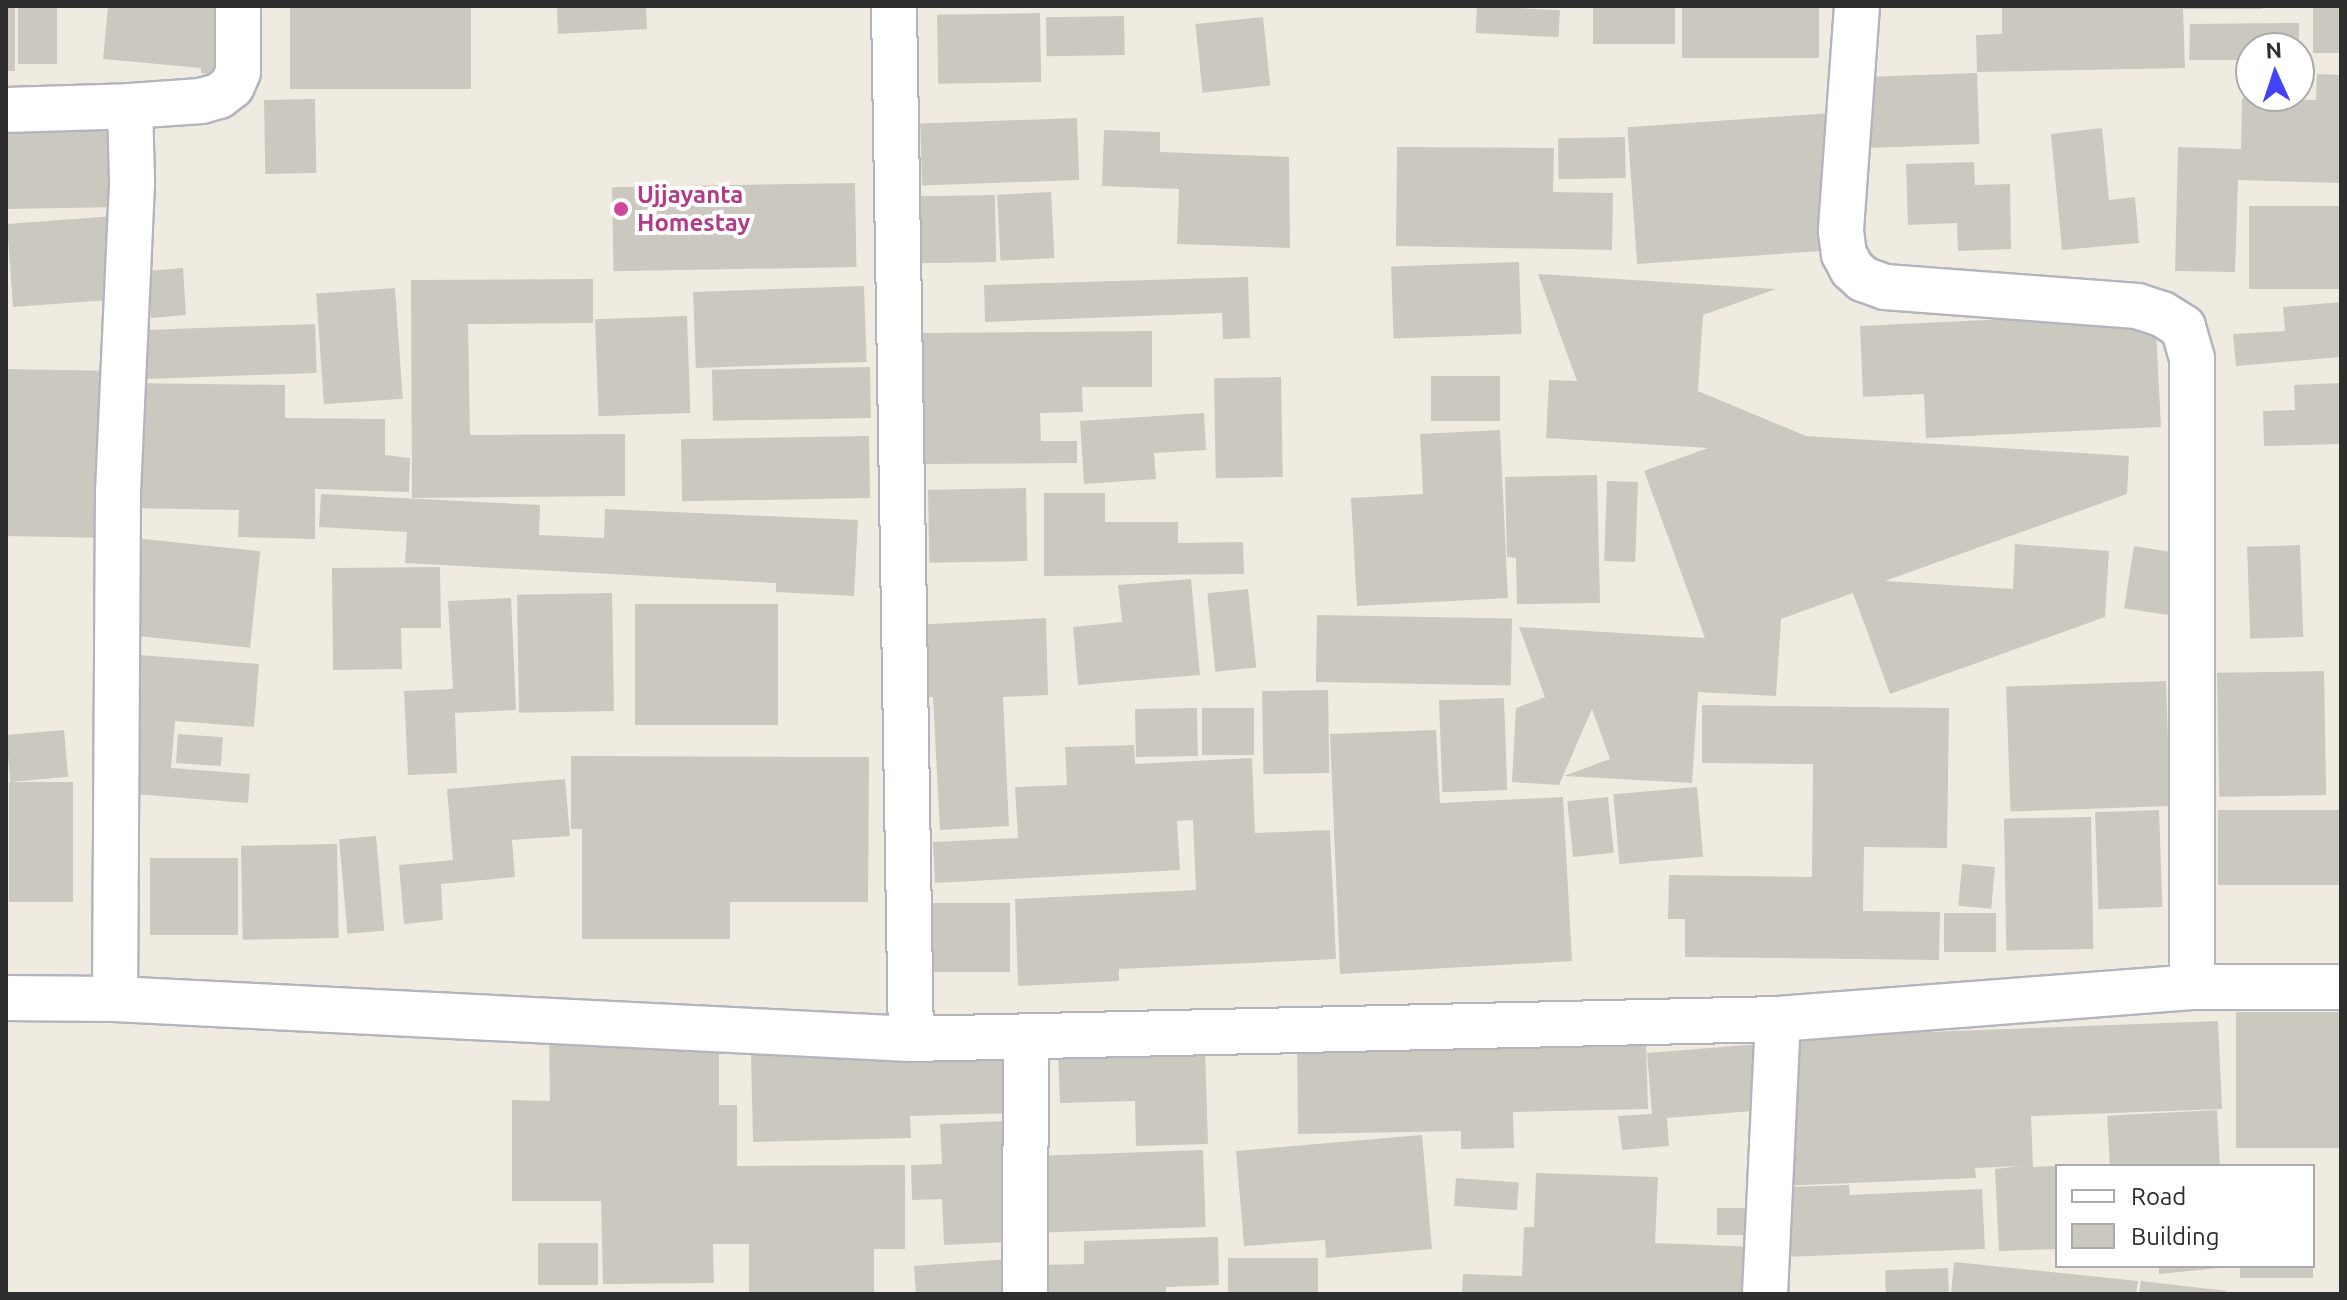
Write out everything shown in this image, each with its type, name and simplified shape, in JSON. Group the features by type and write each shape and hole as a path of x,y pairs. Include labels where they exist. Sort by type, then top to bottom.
{"street":[{"path":"6,110 130,106 201,101 219,96 232,86 238,72 238,6"},
{"path":"894,6 911,1039"},
{"path":"1857,6 1841,231 1844,254 1852,269 1863,279 1885,287 2137,306 2162,314 2183,327 2192,358 2192,987"},
{"path":"115,999 118,492 132,181 130,106"},
{"path":"6,998 115,999 911,1039 1778,1019 2192,987 2341,987"},
{"path":"1765,1294 1778,1019"},
{"path":"1025,1294 1026,1037"}],"building":[{"path":"6,6 15,6 15,71 6,71"},
{"path":"18,6 57,6 57,64 18,64"},
{"path":"108,6 222,6 255,78 201,73 201,68 103,59"},
{"path":"290,6 471,6 471,89 290,89"},
{"path":"557,6 646,6 647,29 558,34"},
{"path":"1477,6 1560,10 1558,37 1476,33"},
{"path":"1593,6 1675,6 1675,44 1593,44"},
{"path":"1682,6 1819,6 1819,58 1682,58"},
{"path":"2002,6 2263,6 2263,9 2183,9 2185,68 1977,72 1976,35 2002,34"},
{"path":"2313,6 2341,6 2341,53 2315,53"},
{"path":"1040,13 1041,82 938,84 937,15"},
{"path":"1124,16 1125,55 1047,56 1046,17"},
{"path":"1263,17 1270,86 1203,93 1195,24"},
{"path":"2299,23 2299,32 2235,32 2235,60 2189,60 2190,24"},
{"path":"1977,73 1979,144 1867,148 1864,77"},
{"path":"2317,74 2341,75 2341,183 2238,180 2235,272 2175,271 2178,147 2241,149 2242,112 2315,112"},
{"path":"315,99 316,173 265,174 264,100"},
{"path":"1831,113 1841,250 1637,264 1627,127"},
{"path":"1077,118 1079,180 922,185 920,123"},
{"path":"120,123 121,207 7,209 6,125"},
{"path":"2102,128 2109,200 2135,197 2139,243 2062,250 2051,134"},
{"path":"1104,130 1160,132 1160,152 1289,157 1290,248 1177,244 1179,189 1102,186"},
{"path":"1625,137 1626,178 1559,179 1558,138"},
{"path":"1397,147 1554,148 1553,192 1613,193 1612,250 1396,246"},
{"path":"1974,162 1975,185 2010,184 2011,249 1958,251 1957,223 1908,225 1906,164"},
{"path":"855,183 856,267 614,271 612,187"},
{"path":"1051,192 1054,258 1001,261 997,195"},
{"path":"995,195 996,262 904,264 903,197"},
{"path":"2249,206 2341,206 2341,289 2249,289"},
{"path":"141,214 146,271 183,268 186,315 151,318 150,297 13,307 7,224"},
{"path":"1519,262 1522,334 1394,338 1391,266"},
{"path":"1538,274 1776,289 1703,315 1698,391 1806,436 2129,456 2127,494 1885,581 2013,589 2015,544 2109,551 2105,617 1890,694 1853,593 1781,619 1776,696 1698,692 1692,783 1564,776 1610,759 1592,709 1559,785 1512,782 1516,708 1545,697 1519,627 1705,638 1644,471 1708,448 1546,438 1549,380 1577,381"},
{"path":"1248,277 1250,338 1223,339 1222,313 985,322 984,285"},
{"path":"593,279 593,323 468,324 470,435 625,434 625,496 412,498 411,280"},
{"path":"864,286 867,362 696,368 693,292"},
{"path":"395,288 403,399 324,404 316,294"},
{"path":"2341,302 2341,357 2236,366 2233,334 2285,331 2283,307"},
{"path":"2155,312 2161,427 1926,438 1924,394 1863,397 1860,326"},
{"path":"687,316 690,413 598,416 595,319"},
{"path":"315,324 317,373 133,379 131,330"},
{"path":"1152,331 1152,387 1082,387 1083,412 1040,413 1041,441 1077,441 1077,463 923,464 922,333"},
{"path":"870,367 871,418 713,421 712,370"},
{"path":"6,369 118,371 115,538 6,536"},
{"path":"1431,376 1500,376 1500,421 1431,421"},
{"path":"1281,377 1283,477 1216,478 1214,378"},
{"path":"130,383 285,385 285,418 385,419 385,455 410,458 409,492 315,489 315,539 238,537 239,510 127,508"},
{"path":"2341,383 2341,444 2264,446 2263,411 2295,410 2294,385"},
{"path":"1204,413 1206,450 1154,453 1156,479 1084,484 1080,421"},
{"path":"1500,430 1508,598 1357,606 1351,498 1423,494 1420,434"},
{"path":"869,436 870,498 682,501 681,439"},
{"path":"1597,475 1600,603 1517,604 1516,558 1507,557 1505,477"},
{"path":"1607,481 1638,482 1635,562 1604,561"},
{"path":"1026,488 1027,561 929,563 928,490"},
{"path":"1044,493 1105,493 1105,522 1178,522 1178,543 1243,542 1244,574 1044,576"},
{"path":"321,494 540,505 539,535 604,538 605,509 858,520 854,596 776,592 776,583 405,563 407,532 319,527"},
{"path":"124,537 260,551 250,648 114,633"},
{"path":"2300,545 2303,637 2250,639 2247,547"},
{"path":"2134,546 2177,553 2168,615 2124,608"},
{"path":"440,567 441,628 401,628 402,669 333,670 332,568"},
{"path":"1191,579 1200,675 1078,685 1073,627 1122,622 1118,585"},
{"path":"1248,589 1256,668 1215,672 1207,593"},
{"path":"612,593 614,711 519,713 517,595"},
{"path":"511,598 516,710 455,713 457,773 408,775 404,691 453,689 448,601"},
{"path":"635,604 778,604 778,725 635,725"},
{"path":"1317,615 1512,618 1511,685 1316,682"},
{"path":"1046,618 1048,695 1003,697 1009,826 940,830 933,697 896,698 892,626"},
{"path":"126,654 259,664 254,727 175,721 171,768 250,774 248,803 134,794 141,706 122,705"},
{"path":"2324,671 2326,795 2219,797 2217,673"},
{"path":"2166,681 2170,806 2010,812 2006,687"},
{"path":"1328,690 1329,773 1263,774 1262,691"},
{"path":"1504,698 1507,790 1442,792 1439,700"},
{"path":"1702,705 1949,708 1947,848 1864,847 1863,911 1940,912 1939,960 1685,957 1685,919 1668,919 1669,875 1812,877 1813,764 1702,763"},
{"path":"1197,708 1198,756 1136,757 1135,709"},
{"path":"1202,708 1254,708 1254,755 1202,755"},
{"path":"64,730 68,777 10,782 6,735"},
{"path":"1436,730 1440,803 1563,797 1572,961 1340,974 1330,734"},
{"path":"178,734 223,737 221,766 176,763"},
{"path":"1134,745 1135,764 1252,758 1255,833 1330,830 1336,959 1119,969 1119,981 1018,986 1015,899 1196,890 1193,820 1177,821 1180,870 935,883 933,842 1018,838 1015,787 1067,785 1065,747"},
{"path":"571,756 869,757 868,902 730,902 730,939 582,939 582,829 571,829"},
{"path":"565,779 570,836 512,840 515,877 441,884 443,920 404,924 399,865 453,860 447,789"},
{"path":"9,782 73,782 73,902 9,902"},
{"path":"1697,787 1703,857 1619,864 1613,794"},
{"path":"1608,797 1614,853 1573,857 1567,801"},
{"path":"2159,810 2162,907 2098,909 2095,812"},
{"path":"2218,810 2341,810 2341,885 2218,885"},
{"path":"2091,817 2093,949 2006,950 2004,819"},
{"path":"376,836 384,931 347,934 339,839"},
{"path":"337,844 339,938 243,940 241,846"},
{"path":"150,858 238,858 238,935 150,935"},
{"path":"1962,864 1995,867 1991,909 1958,906"},
{"path":"913,903 1010,903 1010,972 913,972"},
{"path":"1944,913 1996,913 1996,952 1944,952"},
{"path":"2236,1012 2341,1012 2341,1148 2236,1148"},
{"path":"2218,1021 2222,1109 2031,1116 2033,1167 2055,1166 2055,1249 1999,1251 1995,1169 2022,1166 1975,1168 1976,1178 1778,1186 1772,1038"},
{"path":"1646,1038 1648,1109 1513,1112 1514,1148 1461,1149 1461,1131 1298,1134 1297,1046"},
{"path":"719,1042 719,1105 737,1105 737,1166 905,1165 905,1249 874,1249 874,1294 749,1294 749,1244 713,1244 714,1283 603,1284 601,1201 512,1201 512,1100 550,1101 549,1043"},
{"path":"1759,1044 1765,1110 1667,1118 1669,1146 1622,1150 1618,1116 1652,1114 1647,1053"},
{"path":"1015,1046 1017,1113 910,1116 911,1138 753,1142 751,1054"},
{"path":"1205,1047 1208,1144 1136,1146 1135,1101 1060,1103 1058,1052"},
{"path":"2217,1110 2220,1164 2110,1164 2107,1116"},
{"path":"1004,1121 1009,1242 944,1245 942,1199 912,1200 911,1165 942,1164 940,1124"},
{"path":"1422,1135 1432,1249 1326,1258 1325,1240 1244,1246 1236,1151"},
{"path":"1203,1150 1206,1227 1037,1233 1034,1156"},
{"path":"1536,1173 1658,1177 1655,1243 1757,1247 1756,1294 1462,1294 1463,1274 1522,1276 1524,1227 1534,1227"},
{"path":"1456,1178 1519,1182 1517,1210 1454,1206"},
{"path":"1849,1185 1850,1195 1982,1189 1985,1249 1760,1258 1757,1188"},
{"path":"1717,1208 1755,1208 1755,1235 1717,1235"},
{"path":"1218,1237 1219,1285 1166,1287 1166,1294 1044,1294 1043,1265 1084,1264 1084,1241"},
{"path":"538,1243 598,1243 598,1285 538,1285"},
{"path":"1228,1258 1318,1258 1318,1294 1228,1294"},
{"path":"1009,1259 1012,1294 916,1294 914,1266"},
{"path":"1954,1262 2138,1281 2136,1294 1951,1294"},
{"path":"1948,1268 1949,1294 1886,1294 1885,1270"},
{"path":"2159,1268 2219,1268 2159,1274"},
{"path":"2240,1268 2313,1268 2313,1278 2240,1278"},
{"path":"2141,1281 2227,1291 2226,1294 2139,1294"}],"place":[{"name":"Ujjayanta Homestay","path":"621,209"}]}
